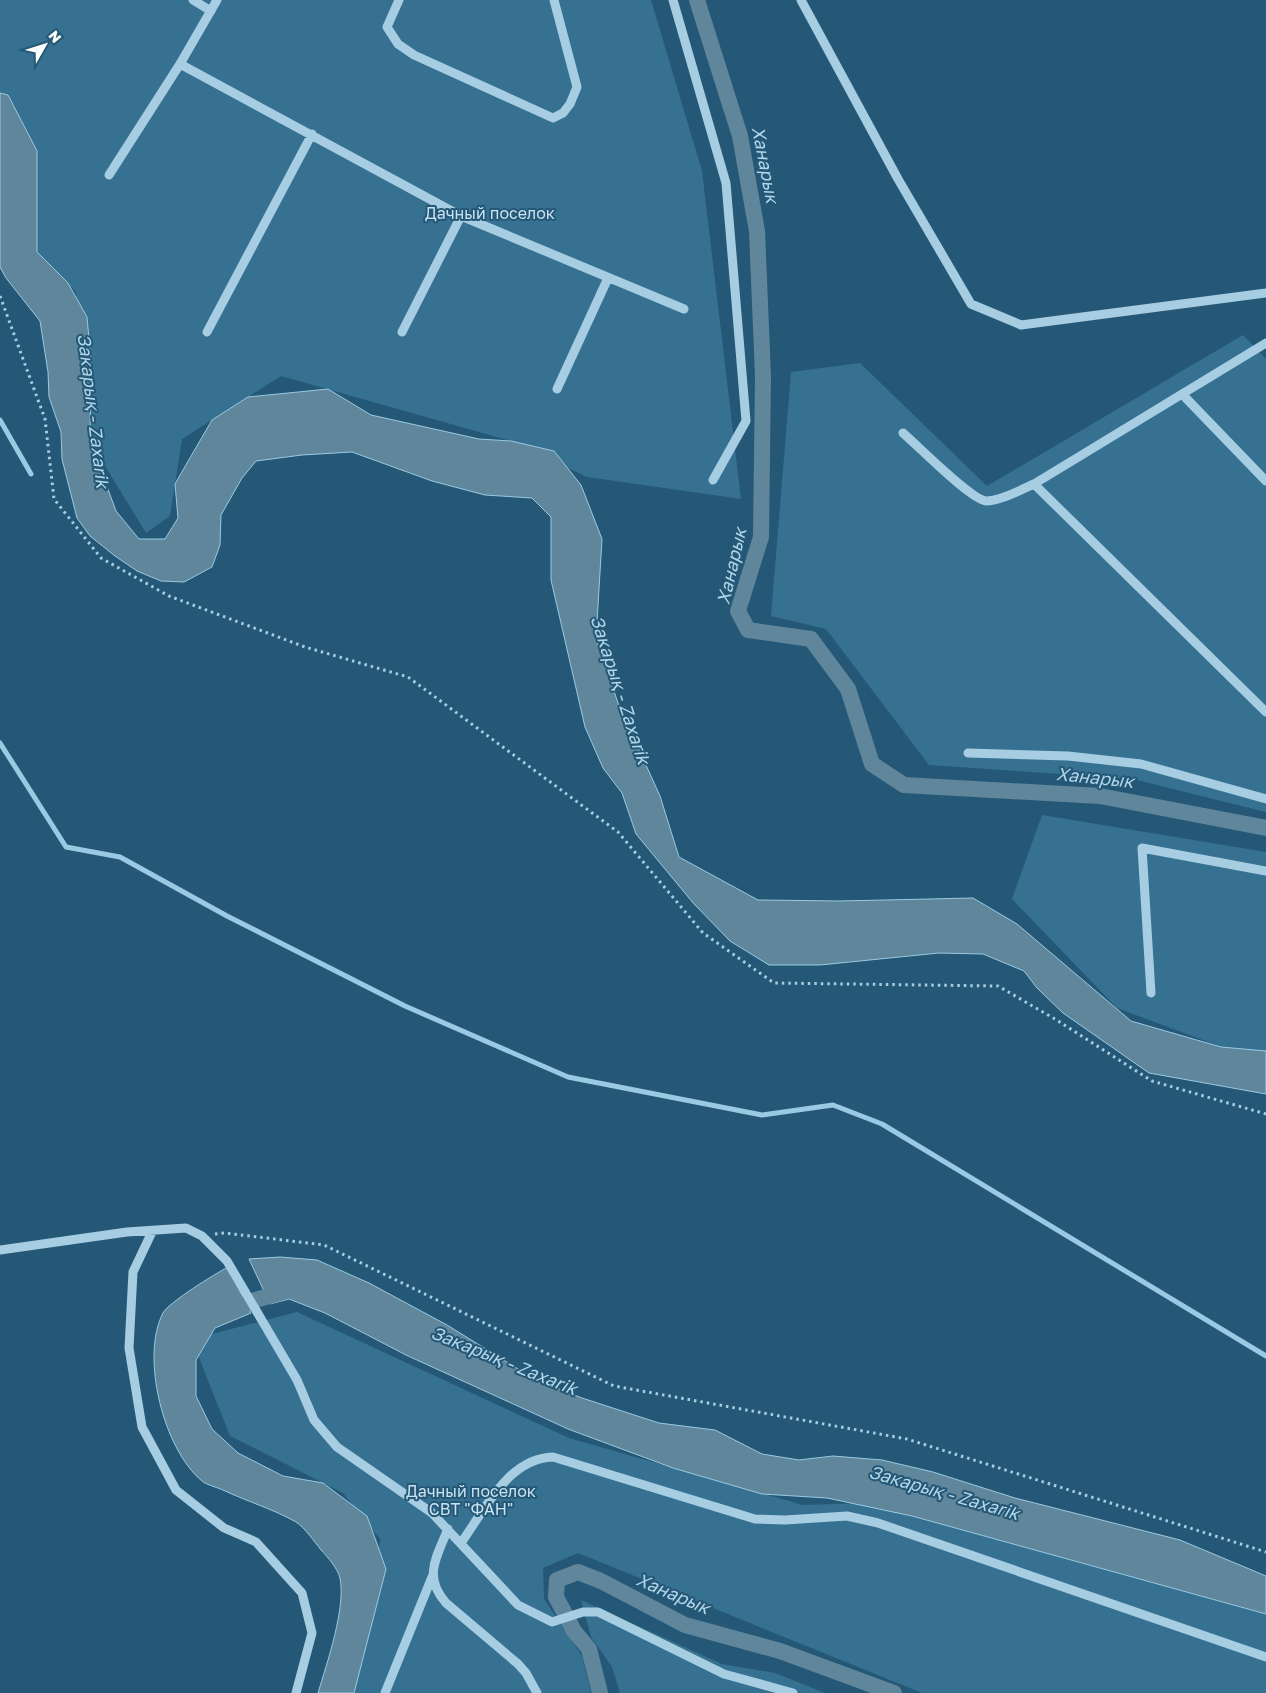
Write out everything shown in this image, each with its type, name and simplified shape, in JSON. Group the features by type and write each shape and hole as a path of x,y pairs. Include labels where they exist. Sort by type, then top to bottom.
{"street":[{"path":"193,0 211,11"},
{"path":"110,175 180,64 217,0"},
{"path":"399,0 387,27 398,44 414,55 553,118 563,113 570,104 577,87 554,0"},
{"path":"673,0 726,183 729,213 746,421 713,480"},
{"path":"802,0 898,179 971,304 1021,325 1266,293"},
{"path":"180,64 461,216 684,309"},
{"path":"207,332 312,134"},
{"path":"402,332 461,216"},
{"path":"557,390 608,278"},
{"path":"903,434 971,494 985,502 1002,498 1034,484 1266,343"},
{"path":"1182,394 1266,481"},
{"path":"1034,484 1266,712"},
{"path":"968,753 1068,756 1141,764 1266,799"},
{"path":"1151,993 1142,848 1266,871"},
{"path":"0,1250 127,1232 152,1232 186,1228 202,1236 227,1261 297,1380 314,1420 337,1447 432,1513 518,1605 552,1622 583,1612 598,1612 724,1674 793,1693"},
{"path":"152,1232 133,1272 129,1348 142,1427 176,1490 224,1528 256,1542 302,1593 312,1633 296,1693"},
{"path":"461,1543 509,1476 538,1457 553,1457 755,1519 785,1520 847,1516 878,1523 1266,1657"},
{"path":"385,1693 432,1577 448,1529"},
{"path":"432,1577 436,1592 446,1603 518,1664 526,1673 534,1692"}],"path":[{"path":"0,296 45,419 54,499 101,558 169,596 304,647 408,677 618,832 704,933 774,983 998,986 1055,1019 1152,1081 1266,1114"},
{"path":"202,1236 225,1233 324,1245 614,1386 907,1439 1266,1552"}],"green space":[{"name":"Дачный поселок","path":"0,0 651,0 702,171 741,499 587,477 511,441 281,376 182,439 170,516 146,533 83,430 76,292 25,240 0,98"},
{"path":"1243,335 1266,359 1266,812 1133,779 929,765 826,629 771,616 791,372 860,363 987,486"},
{"path":"1042,815 1266,852 1266,1052 1227,1049 1117,1008 1012,899"},
{"name":"Дачный поселок СВТ \"ФАН\"","path":"297,1312 569,1438 803,1505 865,1503 1266,1614 1266,1693 922,1693 578,1553 543,1568 544,1599 582,1656 591,1693 328,1693 381,1540 343,1493 230,1436 198,1355 212,1334"},
{"path":"581,1600 722,1664 775,1673 825,1693 620,1693 612,1667 591,1637"}],"water":[{"path":"0,93 8,95 37,151 37,252 68,283 87,317 91,361 90,441 116,511 139,539 165,539 178,518 175,484 212,420 248,397 328,389 371,415 479,439 511,441 554,451 581,485 602,539 596,639 618,703 660,796 679,857 758,900 840,901 973,898 1017,924 1131,1021 1221,1047 1266,1051 1266,1094 1149,1073 1063,1013 1037,988 1024,971 983,954 939,953 820,965 769,965 730,941 694,904 636,834 622,793 603,768 585,727 551,580 551,517 532,498 485,495 432,481 352,452 302,455 256,461 242,478 221,515 220,545 212,567 184,582 161,581 137,571 115,556 90,536 77,518 62,459 61,432 49,397 48,372 40,321 6,278 0,267"},
{"path":"280,1257 317,1260 369,1283 447,1325 536,1380 582,1398 659,1423 715,1430 762,1454 799,1460 833,1456 882,1460 933,1472 1015,1498 1180,1540 1266,1576 1266,1614 912,1516 827,1498 762,1494 673,1468 568,1429 406,1355 325,1313 289,1299 270,1304 249,1259"},
{"path":"228,1267 251,1313 215,1328 196,1360 196,1396 212,1429 238,1453 283,1476 323,1483 367,1516 386,1569 354,1693 318,1693 338,1620 341,1590 339,1574 335,1567 306,1531 296,1522 202,1481 188,1467 167,1426 155,1377 154,1353 157,1332 163,1313 183,1295"}],"waterway":[{"name":"Ханарык","path":"697,0 740,136 757,231 763,376 761,537 738,611 748,630 811,639 848,689 872,764 904,785 1100,796 1266,828"},
{"path":"0,420 31,474"},
{"path":"0,743 66,847 120,857 227,916 405,1006 568,1077 762,1115 833,1105 882,1124 1266,1356"},
{"name":"Закарық - Zaxarik","path":"235,1306 286,1291"},
{"name":"Ханарык","path":"600,1693 589,1649 574,1631 556,1597 557,1580 578,1572 601,1581 685,1625 780,1651 894,1693"}]}
